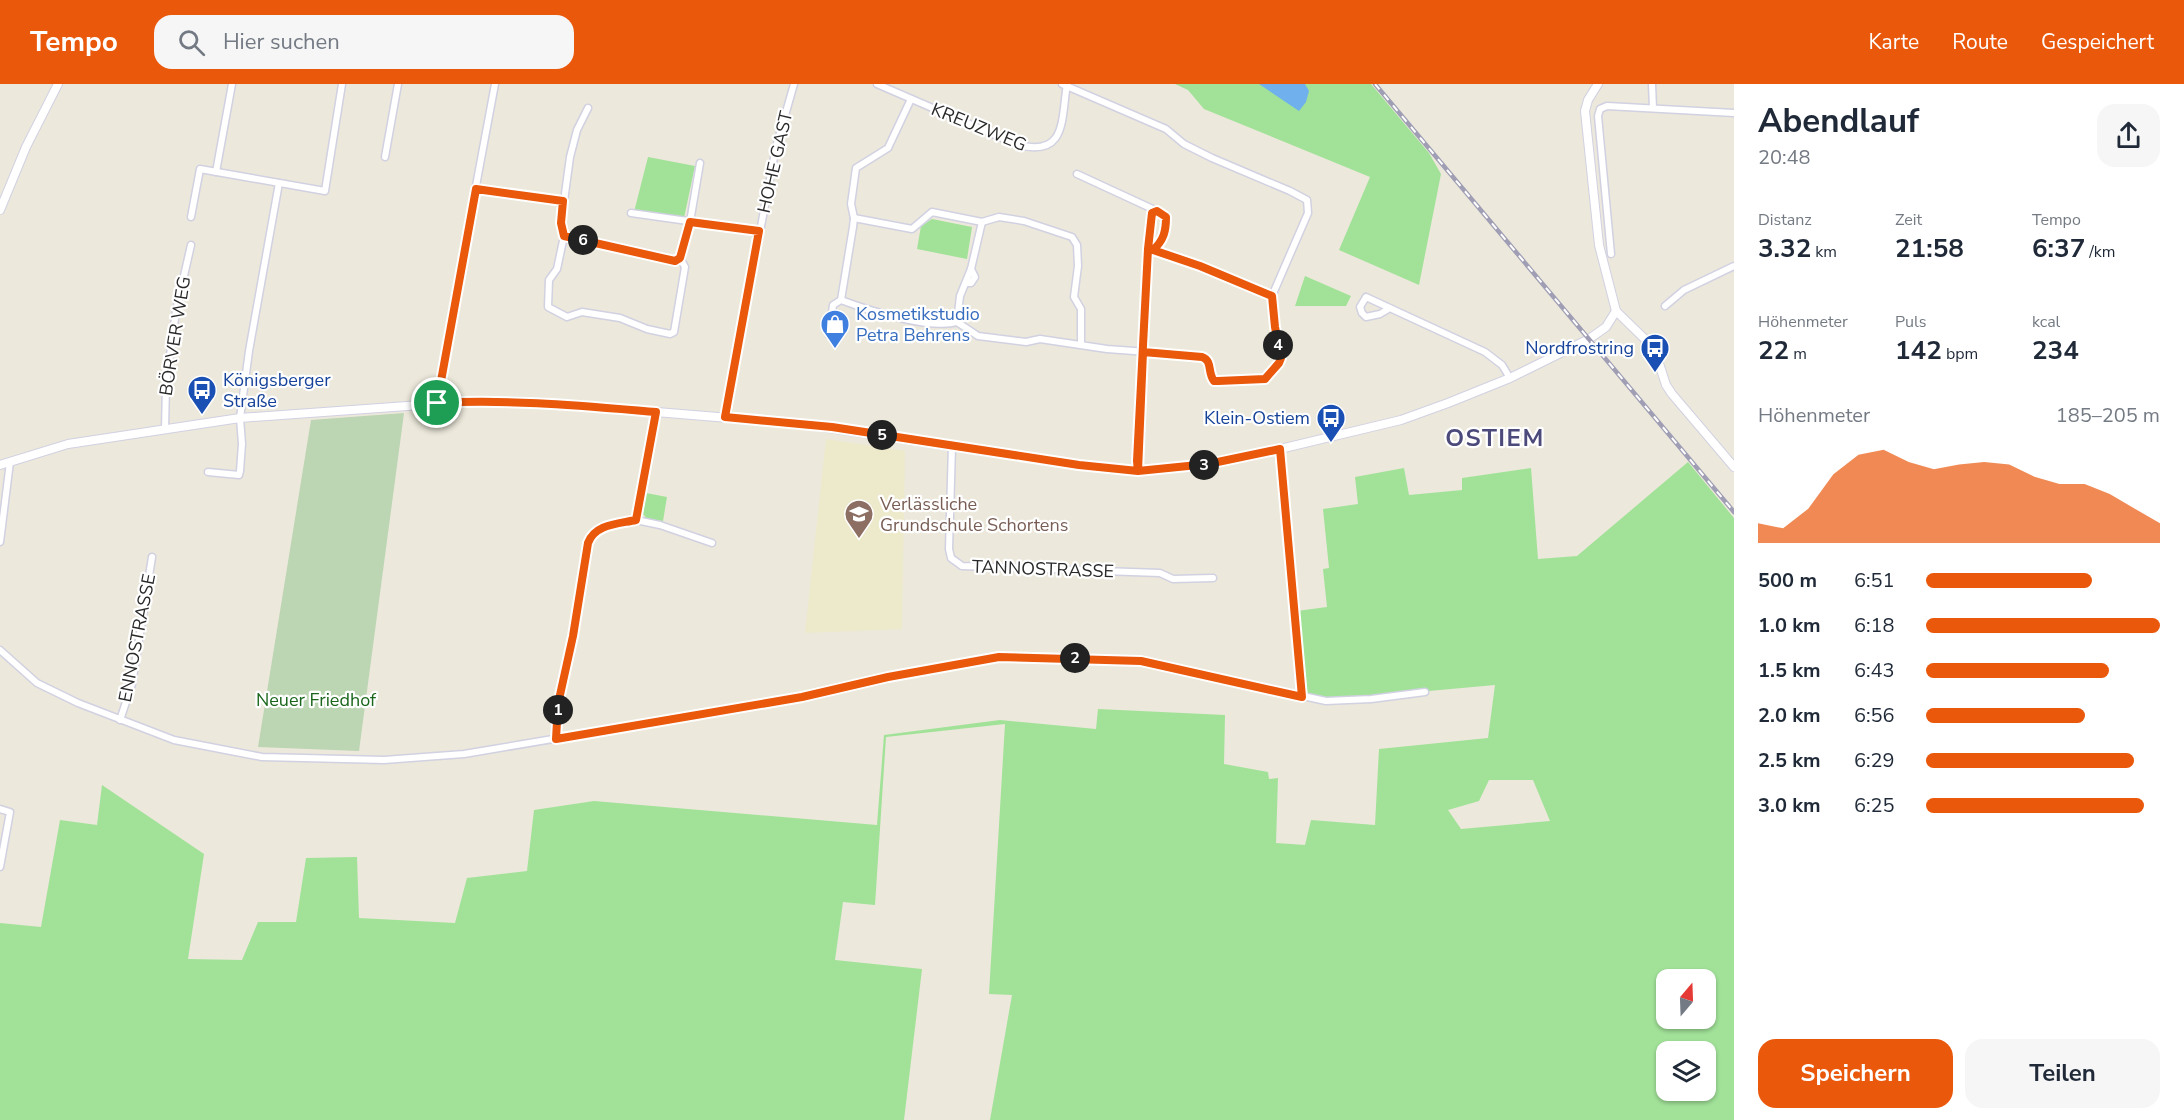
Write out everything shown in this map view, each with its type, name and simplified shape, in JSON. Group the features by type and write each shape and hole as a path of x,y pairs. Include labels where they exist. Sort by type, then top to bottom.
{"street":[{"path":"0,210 26,147 58,84"},
{"path":"216,172 232,84"},
{"path":"191,217 200,169 325,191 342,84"},
{"path":"386,157 398,84"},
{"path":"437,403 495,84"},
{"name":"HOHE GAST","path":"725,417 776,147 794,84"},
{"name":"KREUZWEG","path":"877,84 1018,145 1035,149 1048,146 1059,132 1065,85"},
{"path":"1597,84 1588,100 1586,111 1599,245 1616,311 1654,348 1666,385 1672,394 1734,467"},
{"path":"1652,84 1653,108"},
{"path":"841,300 856,307 897,317 946,325 957,322 978,336 1026,342 1040,339 1107,349 1202,357 1209,363 1211,377 1214,381 1265,379 1281,358 1272,296 1308,213 1307,200 1303,196 1212,159 1184,144 1166,129 1065,85"},
{"path":"829,335 833,305 841,300 854,218 851,204 856,168 888,148 911,99"},
{"path":"1611,254 1598,116 1600,110 1607,106 1734,113"},
{"path":"588,108 577,130 563,201 561,223 564,236 557,269 549,280 548,307 567,318 582,312 620,318 647,329 670,334 676,328 685,267 680,258"},
{"path":"564,236 675,261 680,258 690,222 700,163"},
{"path":"1077,174 1166,217 1166,229 1160,243 1151,249"},
{"path":"208,472 239,476 242,444 240,418 249,351 279,183"},
{"path":"476,189 563,201"},
{"path":"1138,471 1152,213 1157,211"},
{"path":"854,218 912,229 932,212 982,222 999,217 1024,221 1072,237 1077,246 1078,266 1074,297 1081,309 1080,344"},
{"path":"631,213 759,231"},
{"path":"957,322 960,296 967,284 982,222"},
{"name":"BÖRVER WEG","path":"165,429 166,385 176,311 191,245"},
{"path":"1151,249 1200,266 1272,296"},
{"path":"1665,306 1684,291 1734,266"},
{"path":"1390,308 1366,317 1360,307 1366,297 1390,308 1485,352 1502,365 1510,378"},
{"path":"0,465 68,444 240,418 477,401 535,402 832,427 1079,465 1138,471 1208,464 1401,420 1510,378 1589,339 1606,327 1616,311"},
{"path":"636,520 656,412"},
{"name":"TANNOSTRASSE","path":"952,446 949,549 951,558 962,566 1160,573 1173,579 1213,578"},
{"path":"1280,449 1302,697"},
{"path":"0,542 10,462"},
{"path":"556,739 558,704 591,535 597,529 636,520 660,525 712,543"},
{"name":"ENNOSTRASSE","path":"120,720 132,684 152,557"},
{"path":"0,650 37,683 78,703 174,740 262,757 384,760 464,754 802,697 888,677 999,657 1141,661 1326,701 1371,699 1425,692"},
{"path":"0,809 10,812 0,867"}],"shaded area":[{"name":"Verlässliche Grundschule Schortens","path":"826,439 905,451 902,629 805,633"}],"green space":[{"path":"1175,84 1371,84 1429,153 1441,174 1419,285 1339,250 1370,177 1204,109 1188,90"},
{"path":"648,157 695,166 684,218 634,212"},
{"path":"932,219 972,227 967,259 917,249 921,226"},
{"path":"1305,276 1351,296 1346,306 1295,306"},
{"name":"Neuer Friedhof","path":"404,413 359,751 258,747 311,420"},
{"path":"1688,462 1734,518 1734,1120 990,1120 1012,995 989,994 1005,724 886,737 875,905 843,902 835,960 922,969 904,1120 0,1120 0,923 41,927 60,820 97,825 102,785 204,854 188,959 242,960 258,922 296,922 306,858 357,857 359,918 455,923 467,878 527,871 534,810 594,801 877,825 884,735 1000,720 1096,729 1098,709 1225,715 1224,764 1268,772 1269,779 1278,778 1276,843 1305,845 1311,820 1375,825 1379,749 1488,738 1495,685 1340,699 1305,694 1297,611 1327,607 1323,569 1329,568 1323,509 1358,504 1355,477 1404,468 1409,495 1462,490 1462,478 1531,468 1538,559 1577,556","holes":["1489,780 1533,780 1550,821 1461,829 1448,810 1479,801"]},
{"path":"646,493 667,497 663,521 647,519 643,514"}],"water":[{"path":"1259,84 1305,84 1309,91 1306,102 1299,111"}],"railway":[{"path":"1375,84 1734,512"}],"place":[{"name":"Kosmetikstudio Petra Behrens","path":"835,350"},
{"name":"Nordfrostring","path":"1655,374"},
{"name":"Königsberger Straße","path":"202,416"},
{"name":"Klein-Ostiem","path":"1331,444"},
{"name":"Verlässliche Grundschule Schortens","path":"859,540"}],"district":[{"name":"OSTIEM","path":"1495,438"}],"route":[{"path":"437,403 476,189 563,201 561,223 564,236 675,261 680,258 690,222 759,231 725,417 802,423 1079,465 1138,471 1143,352 1207,359 1214,381 1265,379 1269,377 1281,358 1272,296 1200,266 1153,250 1160,243 1166,229 1166,217 1157,211 1152,213 1150,219 1137,461 1138,471 1208,464 1280,449 1302,697 1141,661 1039,656 999,657 888,677 802,697 556,739 558,704 573,636 588,543 591,535 597,529 636,520 656,412 535,402 437,403"}]}
